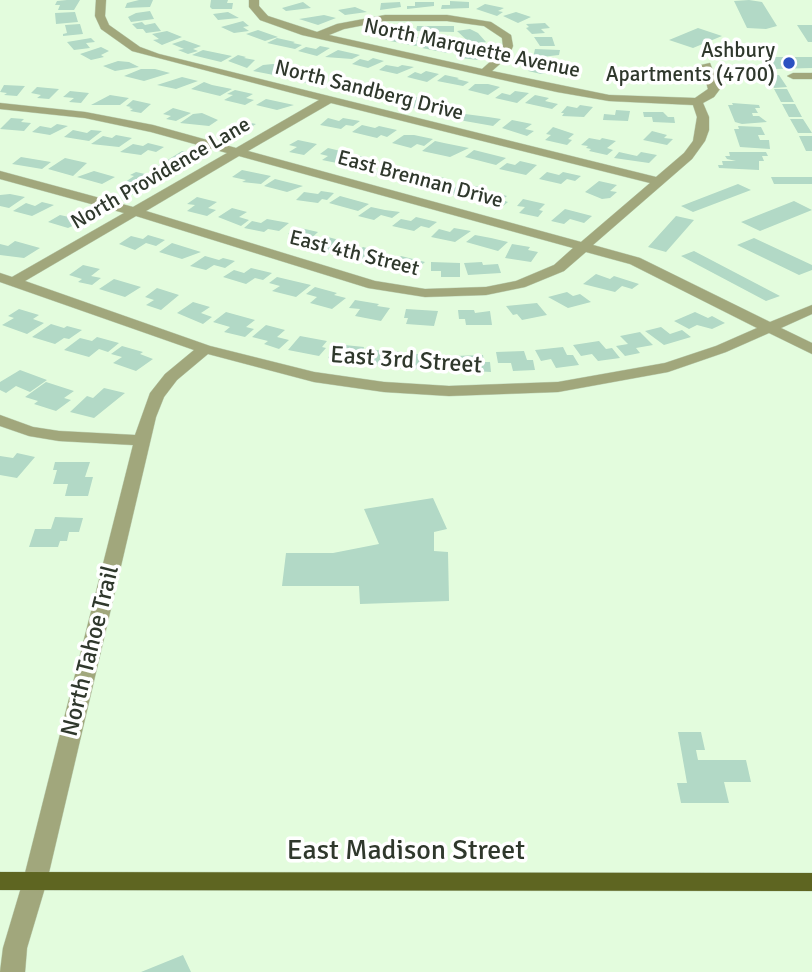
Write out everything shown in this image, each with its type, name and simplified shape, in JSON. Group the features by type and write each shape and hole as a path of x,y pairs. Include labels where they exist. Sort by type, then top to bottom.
{"main road":[{"name":"East Madison Street","path":"0,881 812,883"}],"street":[{"name":"North Sandberg Drive","path":"100,0 100,16 105,27 136,49 183,65 658,181"},
{"name":"North Marquette Avenue","path":"254,0 254,6 264,18 288,28 484,73 609,98 697,102"},
{"path":"320,35 354,22 385,18 437,17 471,20 487,24 507,37 505,54 484,73"},
{"path":"697,102 710,95 714,89 706,65"},
{"path":"793,76 812,76"},
{"name":"North Providence Lane","path":"8,279 328,100"},
{"name":"East 4th Street","path":"0,176 26,180 133,211 348,278 425,293 486,291 520,284 559,268 688,156 699,141 703,117 697,102"},
{"name":"East Brennan Drive","path":"0,106 118,121 586,246 635,261 812,349"},
{"name":"East 3rd Street","path":"8,279 205,349 314,377 384,387 499,390 558,387 668,367 812,309"},
{"name":"North Tahoe Trail","path":"12,972 15,948 35,881 148,417 156,396 171,377 205,349"},
{"path":"0,420 29,431 59,436 144,441"}],"building":[{"path":"80,0 74,10 58,10 60,5 55,5 57,1"},
{"path":"153,0 150,7 125,8 127,3"},
{"path":"211,0 228,0 227,3 233,3 232,9 212,9"},
{"path":"450,1 469,2 469,8 441,9 442,5 450,5"},
{"path":"734,1 762,2 777,26 766,29 747,28"},
{"path":"303,2 311,8 286,11 282,8"},
{"path":"400,2 401,7 380,10 381,3"},
{"path":"415,2 434,2 434,6 407,9 407,6 415,6"},
{"path":"485,4 504,8 498,11 503,12 497,16 476,9"},
{"path":"355,7 367,12 345,15 338,10"},
{"path":"150,11 154,19 131,22 128,17 136,13"},
{"path":"75,12 78,22 56,24 55,13"},
{"path":"228,12 239,18 218,20 213,14"},
{"path":"516,12 531,17 518,23 503,16"},
{"path":"324,15 336,18 318,25 299,19"},
{"path":"243,21 249,26 243,27 249,31 234,33 221,27"},
{"path":"142,22 145,25 155,23 161,31 146,33 132,24"},
{"path":"545,23 550,28 541,29 545,33 532,34 526,28 529,27 526,24"},
{"path":"80,24 83,34 63,36 67,33 65,25"},
{"path":"797,25 812,25 812,42 808,42"},
{"path":"417,26 454,26 454,32 416,31"},
{"path":"377,27 393,31 386,35 393,36 387,40 367,33"},
{"path":"698,28 722,36 693,48 669,40"},
{"path":"470,29 486,42 471,44 457,31"},
{"path":"258,30 278,37 265,41 246,34"},
{"path":"167,31 182,37 162,45 153,40 159,39 152,34"},
{"path":"398,36 419,37 415,40 423,41 416,46 390,41"},
{"path":"534,37 552,37 555,46 540,46"},
{"path":"91,38 95,42 86,43 90,48 74,50 67,42"},
{"path":"277,38 302,45 295,49 267,43"},
{"path":"184,40 201,46 193,49 198,51 188,54 178,50 184,49 172,44"},
{"path":"432,42 454,49 447,53 422,48"},
{"path":"320,46 330,48 317,56 298,51 306,47 316,49"},
{"path":"101,47 109,51 101,55 104,57 91,60 80,54"},
{"path":"468,47 485,49 478,60 460,58"},
{"path":"535,49 560,50 559,55 533,58"},
{"path":"203,50 232,56 221,62 192,55"},
{"path":"338,50 360,55 352,59 325,57"},
{"path":"238,55 255,60 247,68 228,61"},
{"name":"Ashbury Apartments (4700)","path":"772,57 812,57 812,68 774,69 769,59 774,59"},
{"path":"373,58 384,61 368,68 352,64 360,59 368,61"},
{"path":"535,60 545,62 540,65 555,70 541,74 528,71 532,68 523,66"},
{"path":"118,61 139,67 115,71 103,66"},
{"path":"263,65 281,65 275,69 292,72 284,77 253,71"},
{"path":"386,65 414,67 397,74 379,70"},
{"path":"141,69 170,73 144,81 124,76"},
{"path":"301,71 323,75 317,79 323,80 316,85 301,82 305,79 292,76"},
{"path":"426,71 439,74 427,82 407,77 415,72 421,74"},
{"path":"445,75 469,82 463,86 437,81"},
{"path":"767,75 779,75 787,87 774,88"},
{"path":"182,77 198,81 176,89 157,85"},
{"path":"335,78 358,82 351,87 357,88 351,93 333,90 337,87 326,85"},
{"path":"204,82 232,89 220,96 191,89"},
{"path":"475,84 500,87 488,95 468,90"},
{"path":"4,85 25,86 17,96 0,92"},
{"path":"368,85 392,90 385,95 390,96 383,101 366,98 372,94 360,91"},
{"path":"37,87 59,89 49,99 37,98 41,95 31,93"},
{"path":"774,89 787,89 794,102 781,102"},
{"path":"235,90 253,94 246,98 254,100 245,105 224,100 233,95 227,94"},
{"path":"70,91 89,93 81,103 69,102 74,98 63,97"},
{"path":"515,91 529,93 517,103 495,98 502,93 510,95"},
{"path":"110,95 129,98 120,105 91,105"},
{"path":"404,95 423,98 417,103 425,105 419,109 400,106 404,103 395,101"},
{"path":"535,95 549,98 545,101 558,104 552,109 525,103"},
{"path":"266,99 294,105 277,110 256,105"},
{"path":"133,100 151,104 141,113 130,111 133,109 126,106"},
{"path":"437,103 459,107 454,111 460,112 453,118 427,110"},
{"path":"732,103 759,105 760,108 755,108 758,113 752,113 753,116 759,116 767,122 735,122 728,105 733,105"},
{"path":"782,104 795,104 802,117 789,117"},
{"path":"580,105 593,107 584,117 562,116 564,113 561,113 567,106 577,108"},
{"path":"173,108 191,113 176,121 166,119 171,116 163,114"},
{"path":"616,110 630,111 628,121 603,120 604,114 615,115"},
{"path":"643,112 663,112 668,117 674,117 675,123 653,122 652,117 644,117"},
{"path":"202,113 218,120 209,126 180,123 193,114"},
{"path":"465,114 501,119 493,126 459,120"},
{"path":"11,118 24,119 21,122 31,123 24,131 0,129"},
{"path":"328,118 360,121 341,129 320,125"},
{"path":"790,119 803,119 812,133 798,133"},
{"path":"512,120 532,124 525,129 534,131 527,136 502,128"},
{"path":"242,121 256,124 237,136 223,133"},
{"path":"57,124 68,126 50,135 32,132 40,126 51,128"},
{"path":"362,125 397,130 387,137 381,135 377,138 352,132"},
{"path":"738,126 761,127 765,135 758,135 760,140 769,140 770,149 740,147 734,129 739,129"},
{"path":"553,127 574,134 568,139 572,140 567,145 545,140 551,135 546,134"},
{"path":"73,130 87,133 91,130 102,131 89,141 64,137"},
{"path":"652,131 667,135 664,138 673,139 667,145 643,140"},
{"path":"116,135 132,138 119,147 91,144 103,136 112,138"},
{"path":"404,135 433,139 424,146 417,144 411,148 392,143"},
{"path":"799,136 812,136 812,151 806,151"},
{"path":"589,138 616,141 607,148 613,150 607,155 589,151 591,149 586,148 588,146 581,145"},
{"path":"298,140 317,144 304,155 289,152 297,147 289,145"},
{"path":"435,141 469,148 450,157 422,151"},
{"path":"148,143 164,147 156,152 148,150 141,155 120,152 133,144 143,146"},
{"path":"328,148 349,153 337,163 322,160 328,156 320,154"},
{"path":"474,150 506,158 496,165 465,157"},
{"path":"182,151 200,155 175,170 158,166"},
{"path":"619,152 637,156 641,152 657,155 649,163 614,158"},
{"path":"729,152 766,152 768,156 762,156 764,161 759,161 759,170 719,168 718,165 723,165 722,161 736,161 727,159 725,156 730,156"},
{"path":"360,156 378,161 370,166 375,167 367,172 352,168 359,164 351,162"},
{"path":"21,157 51,162 42,169 12,164"},
{"path":"65,158 87,163 73,176 48,169"},
{"path":"520,161 537,165 526,175 499,169 507,163 515,165"},
{"path":"395,166 416,171 407,177 399,175 393,179 374,174 381,169 389,171"},
{"path":"242,170 271,176 261,184 242,182 246,180 232,177"},
{"path":"94,171 115,177 102,184 77,177"},
{"path":"136,172 159,177 135,195 120,192 125,188 118,187"},
{"path":"547,172 581,176 575,181 567,179 561,184 539,179"},
{"path":"423,174 445,178 434,189 422,187 426,183 416,180"},
{"path":"771,177 812,177 812,184 774,184"},
{"path":"275,179 303,186 287,192 264,186"},
{"path":"599,181 617,185 610,191 617,192 610,198 602,199 585,192"},
{"path":"459,183 481,187 474,195 462,192 459,196 439,192 445,186 455,188"},
{"path":"738,184 751,190 693,212 681,206"},
{"path":"321,191 334,193 327,200 322,199 318,203 296,200 304,192 318,194"},
{"path":"488,191 507,196 502,200 508,202 502,207 477,201"},
{"path":"0,195 25,197 9,208 0,206"},
{"path":"340,196 369,204 358,211 329,203"},
{"path":"197,197 217,202 208,208 216,210 207,216 187,211 195,205 187,204"},
{"path":"523,199 545,204 539,210 543,211 538,217 519,213 525,207 517,206"},
{"path":"794,201 812,210 760,231 741,222"},
{"path":"42,202 54,205 32,216 13,211 26,203 35,206"},
{"path":"371,207 400,212 392,218 381,215 374,220 358,216"},
{"path":"232,208 247,212 239,217 249,220 241,226 218,217"},
{"path":"565,209 592,216 584,223 570,219 564,224 551,221"},
{"path":"77,212 92,217 68,228 48,222 60,215 69,217"},
{"path":"676,216 694,220 666,252 648,247"},
{"path":"416,217 437,222 429,228 421,226 414,231 392,226 401,219 411,221"},
{"path":"267,219 289,223 279,231 268,229 264,232 244,228 252,221 261,223"},
{"path":"296,227 318,232 304,245 289,241 295,236 288,234"},
{"path":"454,228 471,231 455,242 431,237 439,229 450,232"},
{"path":"148,235 165,240 156,246 146,243 135,250 119,244 131,236 143,239"},
{"path":"475,235 508,242 498,251 466,242"},
{"path":"328,237 350,243 339,256 315,247"},
{"path":"754,238 812,265 812,270 799,275 737,245"},
{"path":"15,241 40,248 24,258 0,255 0,244 8,246"},
{"path":"172,243 201,252 182,259 159,252"},
{"path":"512,244 530,247 528,250 538,252 531,262 505,258"},
{"path":"363,247 385,253 379,258 383,259 374,266 350,257"},
{"path":"694,251 780,296 766,301 681,256"},
{"path":"205,256 235,261 225,268 214,265 206,270 190,266"},
{"path":"401,256 425,262 416,270 408,268 396,272 381,268"},
{"path":"431,262 460,263 460,277 441,277 441,271 431,271"},
{"path":"482,262 483,265 498,264 501,273 468,275 464,263"},
{"path":"83,265 100,269 91,276 101,278 92,285 78,282 82,279 69,275"},
{"path":"251,268 272,273 263,280 255,278 246,284 223,277 234,270 244,273"},
{"path":"596,274 610,279 614,276 639,284 632,289 622,286 615,292 583,284"},
{"path":"277,277 311,285 296,297 272,291 280,286 269,283"},
{"path":"114,279 141,287 125,297 99,289"},
{"path":"315,287 346,298 332,309 310,303 317,297 306,294"},
{"path":"157,288 179,295 161,310 146,305 154,300 145,297"},
{"path":"567,292 573,296 580,294 591,302 568,308 548,297"},
{"path":"355,300 390,308 381,321 355,316 360,309 349,308"},
{"path":"193,302 210,307 201,313 212,317 203,324 177,313"},
{"path":"537,303 547,315 522,320 517,314 513,315 506,306"},
{"path":"19,309 39,315 33,319 44,323 27,334 2,325 14,318 8,316"},
{"path":"406,309 438,311 434,326 406,324"},
{"path":"458,310 474,310 475,313 490,311 492,325 466,325 465,319 459,319"},
{"path":"226,312 255,320 246,327 254,329 245,337 224,332 230,327 213,322"},
{"path":"695,312 725,323 712,329 697,325 689,329 674,321"},
{"path":"51,324 82,330 55,344 32,337"},
{"path":"266,325 285,330 277,337 289,340 279,349 264,344 268,341 252,337"},
{"path":"661,327 670,334 682,330 691,337 664,345 645,331"},
{"path":"640,332 653,345 636,348 640,353 625,356 616,346 628,344 620,336"},
{"path":"300,336 327,341 322,347 326,348 319,356 288,350"},
{"path":"97,337 119,343 108,352 99,349 89,357 64,350 80,338 92,341"},
{"path":"599,341 606,349 612,348 620,358 598,361 592,354 581,356 573,345"},
{"path":"335,344 364,347 360,365 328,358"},
{"path":"122,346 143,352 140,354 153,359 136,371 113,363 122,357 111,354"},
{"path":"563,347 567,355 573,355 579,365 556,368 551,359 541,361 535,350"},
{"path":"375,350 402,352 400,360 405,360 402,369 369,364"},
{"path":"524,351 527,360 533,360 535,370 513,371 511,363 498,363 496,352"},
{"path":"415,354 444,355 443,362 448,362 447,372 412,368"},
{"path":"483,355 484,362 490,362 491,372 455,370 454,356"},
{"path":"20,370 47,380 30,392 16,386 6,393 0,390 0,382"},
{"path":"46,382 74,391 64,398 71,400 56,411 34,404 38,401 25,397"},
{"path":"104,388 125,393 94,418 70,412 87,396 93,398"},
{"path":"17,453 35,457 17,478 0,475 0,456 13,458"},
{"path":"55,462 90,462 85,477 93,477 88,496 65,496 68,484 53,484 57,470 53,470"},
{"path":"433,498 447,529 434,532 434,551 448,552 449,601 360,604 359,586 282,586 286,553 333,553 379,544 364,509"},
{"path":"55,517 83,518 79,532 69,532 67,541 60,541 58,547 29,547 35,529 51,529"},
{"path":"678,732 701,732 705,750 696,750 698,760 746,760 751,782 724,782 729,803 681,803 677,783 687,783"},
{"path":"183,955 191,972 141,972"}],"place":[{"name":"Ashbury Apartments (4700)","path":"789,63"}]}
